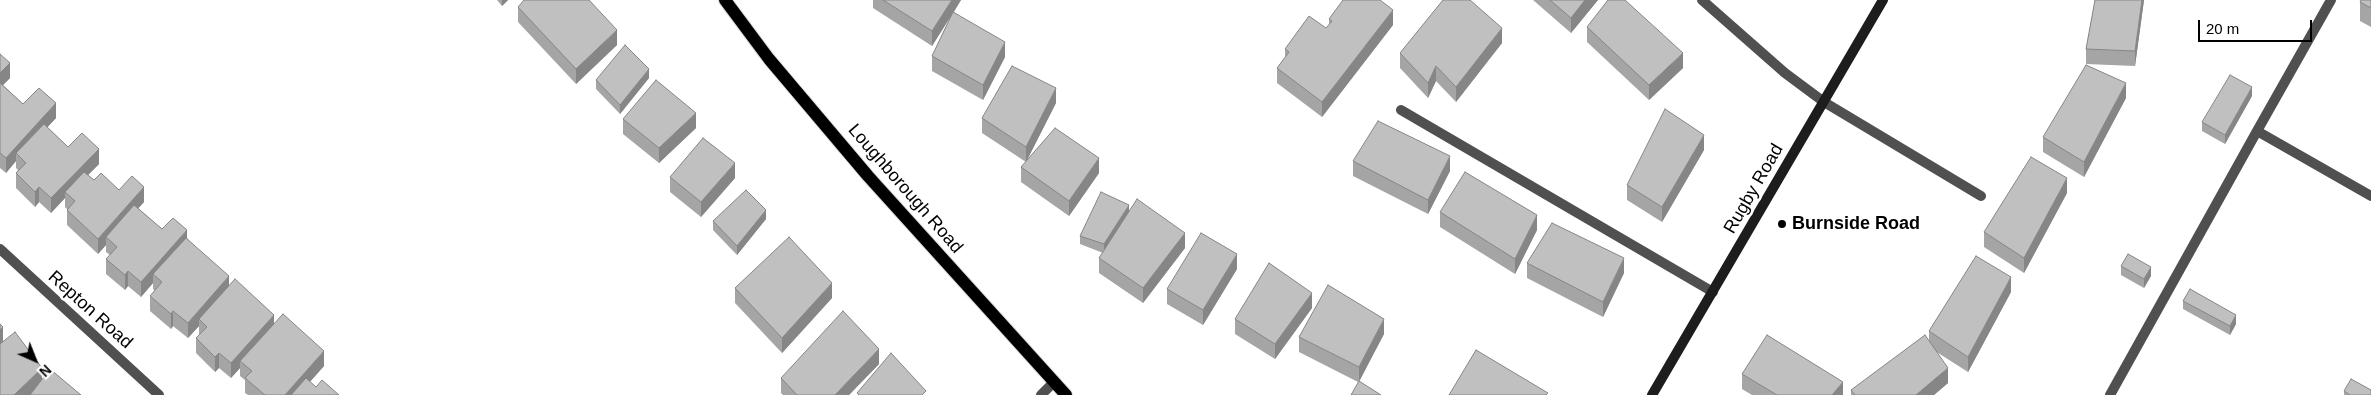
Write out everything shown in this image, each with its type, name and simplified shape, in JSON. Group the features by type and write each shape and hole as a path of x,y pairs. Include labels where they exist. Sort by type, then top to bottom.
{"main road":[{"name":"Loughborough Road","path":"725,0 770,59 868,176 1066,395"}],"street":[{"path":"1702,0 1785,73 1824,102 1981,196"},
{"name":"Rugby Road","path":"1652,395 1883,0"},
{"path":"2110,395 2332,0"},
{"path":"1402,110 1713,292"},
{"path":"2257,131 2371,196"},
{"name":"Repton Road","path":"0,250 159,395"},
{"path":"1041,395 1054,382"}],"building":[{"path":"524,0 589,0 617,30 576,69 518,7"},
{"path":"883,0 952,0 932,31"},
{"path":"1343,0 1380,0 1393,10 1322,102 1277,68 1289,52 1285,49 1309,16 1326,28 1332,21 1329,19"},
{"path":"1443,0 1470,0 1502,28 1456,87 1436,66 1428,83 1400,53"},
{"path":"1550,0 1585,0 1571,18"},
{"path":"1608,0 1625,0 1683,53 1649,85 1587,27"},
{"path":"2095,0 2142,0 2135,51 2086,49"},
{"path":"2361,0 2371,0 2371,8 2360,2"},
{"path":"953,12 1005,42 983,85 932,56"},
{"path":"625,45 649,69 620,105 596,80"},
{"path":"0,54 10,63 0,73"},
{"path":"2086,65 2126,83 2084,162 2043,137"},
{"path":"1012,66 1056,88 1026,147 982,118"},
{"path":"2230,75 2252,87 2225,135 2202,122"},
{"path":"656,80 696,113 659,148 623,119"},
{"path":"0,83 23,104 39,88 56,103 6,158 0,153"},
{"path":"1665,109 1704,135 1662,207 1627,185"},
{"path":"1378,121 1450,156 1428,200 1353,161"},
{"path":"44,124 68,147 82,133 99,149 51,198 39,187 35,192 16,173 26,163 16,153"},
{"path":"1055,128 1099,158 1069,201 1021,167"},
{"path":"703,138 735,163 701,202 670,177"},
{"path":"2031,157 2067,178 2024,258 1984,232"},
{"path":"84,172 94,180 101,173 119,190 132,176 144,187 98,239 67,210 75,201 65,192"},
{"path":"1465,172 1537,215 1515,259 1440,212"},
{"path":"746,190 766,210 737,246 713,221"},
{"path":"1101,192 1129,205 1104,244 1080,236"},
{"path":"1137,199 1185,233 1143,288 1099,258"},
{"path":"134,205 162,229 173,218 187,230 141,282 128,271 125,275 106,259 117,247 106,237"},
{"path":"1552,223 1624,258 1603,302 1527,263"},
{"path":"1201,233 1237,254 1203,310 1167,289"},
{"path":"789,237 832,283 782,338 735,288"},
{"path":"186,238 229,276 188,323 173,311 171,314 150,296 162,282 153,274"},
{"path":"2128,254 2151,267 2144,279 2121,266"},
{"path":"1976,256 2011,277 1968,357 1929,331"},
{"path":"1269,263 1312,293 1275,344 1235,319"},
{"path":"235,279 274,315 231,363 219,353 215,357 196,338 207,327 199,319"},
{"path":"1328,285 1384,319 1359,367 1299,337"},
{"path":"2190,289 2236,315 2230,326 2183,301"},
{"path":"843,311 879,349 835,395 797,395 781,378"},
{"path":"283,314 324,351 285,395 265,395 245,378 252,371 240,361"},
{"path":"15,332 42,368 14,395 0,395 0,344"},
{"path":"1767,335 1843,382 1832,395 1777,395 1742,374"},
{"path":"1925,335 1948,368 1916,395 1855,395 1851,390"},
{"path":"1476,350 1548,393 1546,395 1449,395"},
{"path":"891,353 926,391 922,395 859,395 857,393"},
{"path":"50,369 81,395 30,395"},
{"path":"306,378 316,387 322,380 339,395 291,395"},
{"path":"2351,379 2371,390 2371,395 2350,395 2344,391"},
{"path":"1359,381 1381,395 1351,395"}],"place":[{"name":"Burnside Road","path":"1782,224"}]}
